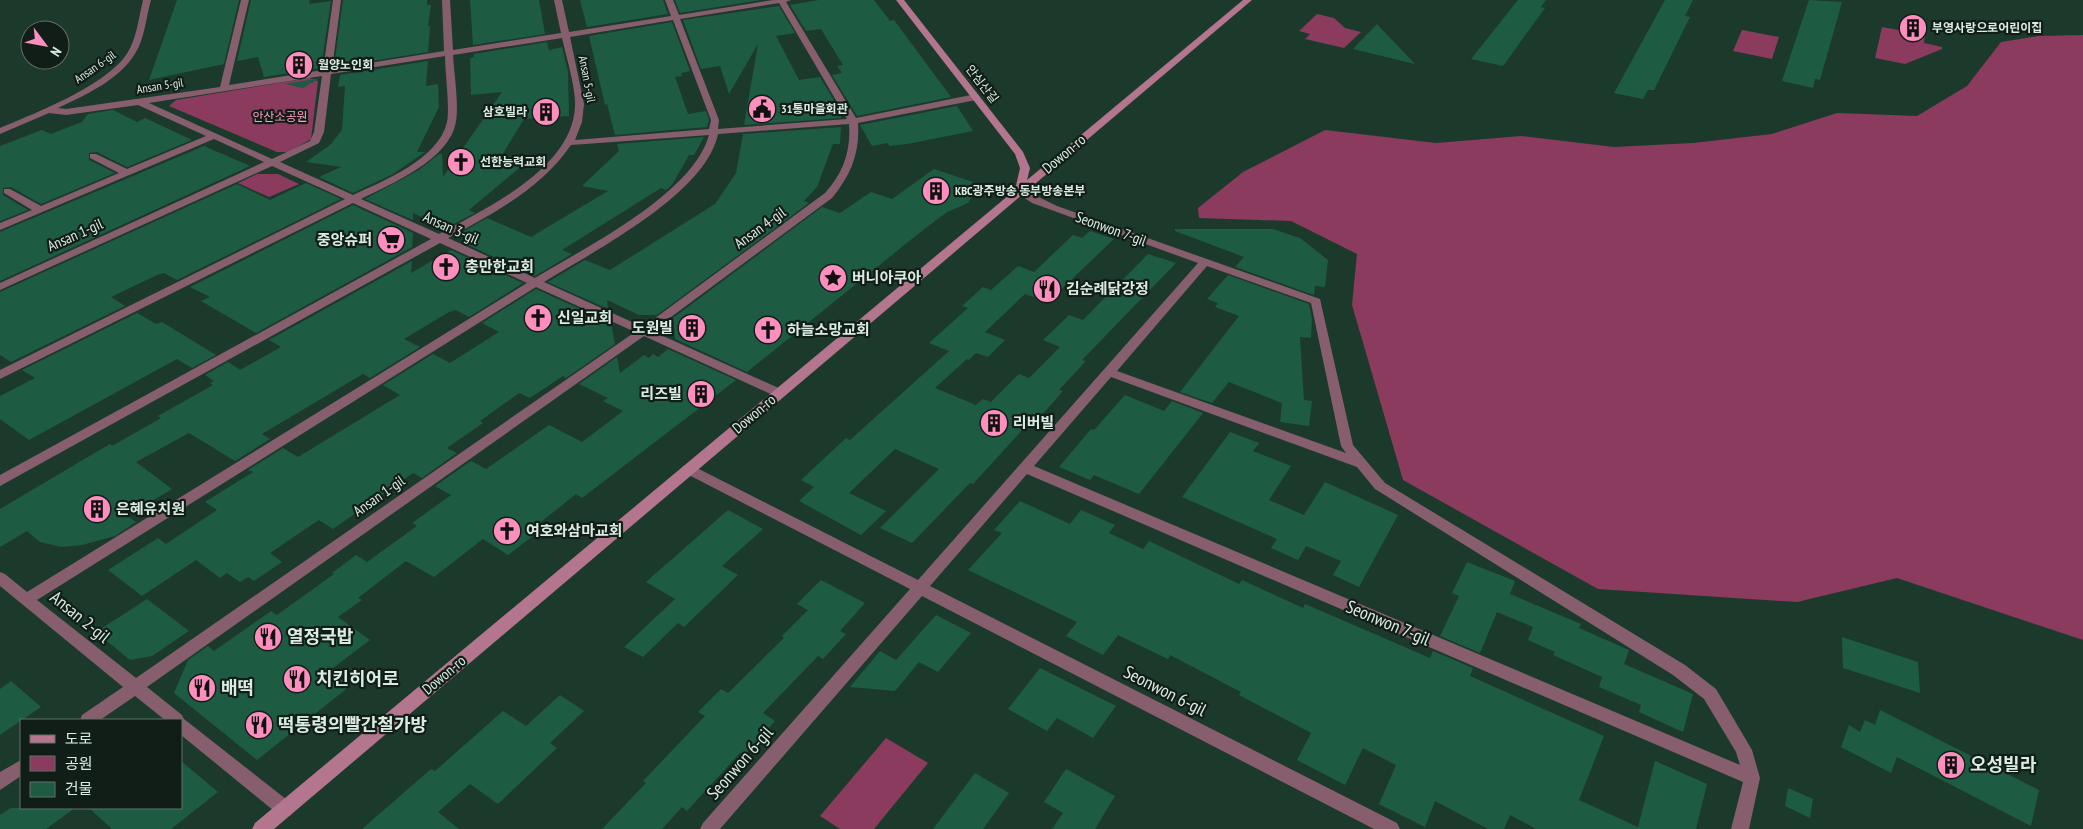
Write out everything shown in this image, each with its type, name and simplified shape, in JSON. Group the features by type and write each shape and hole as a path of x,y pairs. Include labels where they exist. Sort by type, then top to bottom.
{"street":[{"name":"Ansan 6-gil","path":"49,110 87,89 127,59 132,51 147,0"},
{"path":"224,89 245,0"},
{"path":"273,163 310,146 317,139 337,0"},
{"path":"0,375 417,165 448,134 452,121 446,0"},
{"path":"558,0 566,35"},
{"path":"27,599 636,220 670,195 700,164 715,132 715,120 669,0"},
{"name":"Ansan 5-gil","path":"0,131 49,110 66,112 139,102 783,0 853,121"},
{"name":"안심산길","path":"900,0 1022,158 1025,168 1020,191"},
{"name":"Dowon-ro","path":"261,829 1248,0"},
{"name":"Ansan 5-gil","path":"440,239 517,192 552,163 567,143 578,121 580,104 566,35"},
{"path":"567,143 853,121 976,97"},
{"name":"Ansan 3-gil","path":"139,102 778,393"},
{"name":"Ansan 4-gil","path":"643,332 833,192 842,179 853,154 855,140 853,121"},
{"path":"0,226 214,136"},
{"path":"94,156 127,173"},
{"name":"Ansan 1-gil","path":"0,287 273,163"},
{"path":"7,190 40,210"},
{"name":"Seonwon 7-gil","path":"1020,191 1049,207 1316,301 1347,446 1360,463 1380,486 1699,684 1714,700 1739,740 1748,760 1752,778 1740,829"},
{"path":"0,481 440,239"},
{"path":"920,588 1205,262"},
{"name":"Ansan 1-gil","path":"135,687 643,332"},
{"name":"Seonwon 7-gil","path":"1108,372 1360,463"},
{"name":"Seonwon 7-gil","path":"1025,468 1752,778"},
{"name":"Seonwon 6-gil","path":"688,470 1391,829"},
{"name":"Ansan 2-gil","path":"0,578 175,719"},
{"name":"Seonwon 6-gil","path":"709,829 920,588"},
{"path":"89,719 135,687"},
{"path":"182,726 285,809"},
{"path":"0,782 20,768"}],"green space":[{"path":"1317,14 1334,18 1345,28 1361,32 1344,48 1305,39 1310,34 1299,31"},
{"path":"1882,27 1925,35 1924,43 1942,47 1942,49 1905,64 1875,58"},
{"path":"1742,30 1779,37 1772,59 1733,51"},
{"path":"2083,35 2083,640 1897,578 1797,602 1598,589 1403,480 1352,305 1357,254 1291,221 1199,218 1198,208 1243,172 1325,130 1436,143 1521,136 1614,147 1693,143 1772,134 1837,113 1917,116 1967,86 2001,42 2039,36"},
{"name":"안산소공원","path":"309,78 318,81 311,139 289,152 277,152 169,106 176,100"},
{"path":"257,174 278,174 299,184 269,197 238,183"},
{"path":"886,738 928,763 874,829 840,829 820,816"}],"building":[{"path":"177,0 239,0 224,64 149,80"},
{"path":"251,0 310,0 309,4 331,1 321,68 264,77 258,57 237,61"},
{"path":"343,0 427,0 427,5 431,5 428,26 430,26 428,52 334,67"},
{"path":"470,0 539,0 545,34 473,45"},
{"path":"580,0 663,0 668,14 587,27"},
{"path":"675,0 761,0 680,13"},
{"path":"819,0 874,0 890,21 894,20 951,97 857,116 832,75 842,73 837,66 843,65 821,29 806,31 790,5"},
{"path":"1518,0 1546,0 1541,7 1545,8 1503,66 1471,59"},
{"path":"1665,0 1693,0 1685,16 1690,17 1654,90 1648,90 1643,99 1614,93"},
{"path":"1809,0 1842,2 1820,80 1815,79 1813,88 1782,81"},
{"path":"779,6 795,33 776,36 799,80 820,77 841,112 841,118 744,125 758,44 729,94 720,66 701,69 683,20"},
{"path":"672,22 690,71 681,73 682,76 675,77 688,114 706,111 709,120 707,127 615,135 607,104 605,105 589,36"},
{"path":"1377,24 1415,64 1353,49"},
{"path":"547,42 549,50 562,47 568,72 569,116 524,119 502,155 530,159 469,210 475,213 446,228 413,213 413,220 365,199 419,170 439,154 442,154 443,177 502,92 471,95 470,58 474,57 474,54"},
{"path":"428,61 426,86 438,84 439,107 417,152 425,152 393,174 353,193 319,177 341,167 306,162 330,145 342,130 345,86 338,87 340,75"},
{"path":"320,78 303,88 285,84"},
{"path":"957,106 973,131 907,144 889,146 888,143 872,146 860,125"},
{"path":"113,110 137,122 145,118 192,140 127,167 97,152 89,153 89,160 115,173 41,204 11,187 3,188 3,195 28,210 0,221 0,146 42,130 51,134 82,122 88,114"},
{"path":"841,127 840,144 833,144 817,187 804,201 809,203 657,315 639,315 607,300 608,309 548,282 585,260 610,270 715,204 736,173 743,134"},
{"path":"704,137 694,155 689,155 672,185 666,190 661,188 562,250 572,254 535,276 464,243 471,239 459,234 487,218 531,237 608,191 582,186 619,151 617,144"},
{"path":"204,146 250,166 0,281 0,232"},
{"path":"934,169 979,184 968,203 947,212 923,230 747,372 675,339 673,318 822,207 840,213 871,192 892,199"},
{"path":"306,183 341,199 177,280 164,273 111,297 125,306 11,362 0,355 0,292 237,184 270,200"},
{"path":"353,205 413,233 412,247 256,333 201,301 210,297 190,287"},
{"path":"1175,229 1273,229 1300,238 1328,260 1325,287 1315,286 1314,295 1235,267 1244,257 1175,231"},
{"path":"1090,231 1114,239 1048,302 1025,294 985,332 1005,340 988,357 976,353 969,360 967,359 935,388 976,405 983,399 991,402 1019,374 1029,378 1060,347 1043,340 1069,315 1083,320 1148,254 1176,263 1082,360 1086,361 1059,390 1063,391 1041,416 1037,414 973,484 970,483 912,543 880,528 939,469 895,449 849,493 886,511 861,535 799,501 814,487 801,480 846,438 850,440 949,351 929,343 968,308 962,306 983,287 991,290 1018,266 1034,272 1073,235 1082,238"},
{"path":"451,250 523,283 469,317 456,310 449,312 404,339 420,347 370,378 363,374 262,434 270,439 235,461 189,433 136,462 172,489 127,516 136,522 115,536 82,545 61,547 40,542 27,531 0,547 0,509 110,444 112,446 161,418 158,416 213,385 210,383 214,381 205,375 228,362 240,370 281,347 269,340 412,261 411,273"},
{"path":"1228,275 1309,304 1312,319 1311,338 1300,337 1304,400 1312,401 1309,426 1280,422 1282,403 1229,382 1212,403 1180,392 1239,316 1215,307 1218,303 1207,299"},
{"path":"536,289 611,323 615,344 566,378 563,376 530,398 519,393 480,421 483,423 447,448 457,453 422,478 413,473 333,529 319,520 270,553 282,562 254,581 248,577 240,582 227,573 220,578 196,560 142,596 108,570 158,538 166,544 217,510 205,502 253,472 248,470 283,448 298,457 400,395 383,385 433,354 450,363 499,332 482,323"},
{"path":"137,313 156,324 162,322 216,355 192,368 177,359 29,440 0,419 0,396 35,378 22,370"},
{"path":"668,349 736,380 582,498 576,494 536,526 542,529 508,555 483,539 434,577 406,561 358,598 362,600 338,617 370,640 329,671 350,686 257,760 174,693 188,660 208,646 214,651 271,611 277,615 334,574 332,573 356,555 367,562 417,526 412,523 451,495 435,486 471,461 486,469 549,425 582,442 623,411 603,401 608,398 579,384 617,357 620,373 644,355 649,358 653,354 658,357"},
{"path":"1125,395 1164,411 1172,401 1203,413 1139,494 1094,475 1090,480 1059,467 1091,429 1094,430"},
{"path":"1230,432 1259,443 1253,451 1291,466 1269,500 1304,515 1325,482 1398,515 1359,587 1333,575 1341,561 1306,546 1298,560 1271,548 1277,539 1182,497"},
{"path":"1020,501 1070,524 1081,510 1115,525 1109,533 1143,549 1149,541 1239,584 1242,580 1303,608 1305,604 1430,658 1433,651 1473,668 1470,676 1604,736 1579,800 1638,827 1655,761 1707,784 1696,829 1536,829 1510,815 1504,829 1488,829 1435,801 1425,827 1379,804 1396,765 1363,748 1345,785 1297,760 1311,733 1239,695 1241,692 1170,655 1168,659 1118,635 1103,655 1066,636 1077,622 968,570 1002,533 994,530"},
{"path":"728,510 763,529 722,566 738,575 684,627 678,623 643,657 624,647 675,599 646,582"},
{"path":"1467,562 1515,581 1510,594 1581,624 1579,628 1629,650 1624,664 1693,694 1683,732 1639,712 1641,705 1599,687 1602,677 1553,655 1555,652 1528,640 1533,627 1497,612 1480,653 1440,636 1459,596 1452,593"},
{"path":"821,580 865,603 840,631 846,634 823,659 818,656 763,713 775,721 744,756 740,753 687,811 682,807 662,829 602,829 646,783 643,781 705,716 698,712 721,689 728,693 784,638 782,636 808,610 797,604"},
{"path":"147,599 189,631 152,656 130,660 96,632"},
{"path":"936,615 971,633 938,672 919,662 895,691 850,687 880,651 896,660"},
{"path":"1842,637 1918,662 1920,693 1843,668"},
{"path":"1040,668 1116,706 1093,738 1057,718 1047,731 1008,709"},
{"path":"11,681 41,707 23,719 20,719 20,721 0,735 0,689"},
{"path":"560,695 584,711 550,743 557,748 498,804 470,784 438,812 459,829 362,829 431,769 435,771 503,711 526,726"},
{"name":"오성빌라","path":"1880,710 2039,790 2031,826 1897,757 1891,773 1841,747 1849,725 1860,732 1865,720 1875,725"},
{"path":"182,762 218,792 171,829 112,829 90,809 182,809"},
{"path":"1066,769 1115,796 1095,829 1052,829 1063,813 1044,802"},
{"path":"975,773 1009,793 983,829 933,829"},
{"path":"1788,788 1813,799 1810,818 1785,806"},
{"path":"11,808 74,809 46,829 0,829 0,815"}],"place":[{"name":"부영사랑으로어린이집","path":"1913,28"},
{"name":"월양노인회","path":"299,65"},
{"name":"31통마을회관","path":"762,109"},
{"name":"삼호빌라","path":"546,112"},
{"name":"선한능력교회","path":"461,162"},
{"name":"KBC광주방송 동부방송본부","path":"936,191"},
{"name":"중앙슈퍼","path":"391,240"},
{"name":"충만한교회","path":"446,267"},
{"name":"버니아쿠아","path":"833,278"},
{"name":"김순례닭강정","path":"1047,289"},
{"name":"신일교회","path":"538,318"},
{"name":"도원빌","path":"692,328"},
{"name":"하늘소망교회","path":"768,330"},
{"name":"리즈빌","path":"701,394"},
{"name":"리버빌","path":"994,423"},
{"name":"은혜유치원","path":"97,509"},
{"name":"여호와삼마교회","path":"507,531"},
{"name":"열정국밥","path":"268,637"},
{"name":"치킨히어로","path":"297,679"},
{"name":"배떡","path":"202,688"},
{"name":"떡통령의빨간철가방","path":"259,725"},
{"name":"오성빌라","path":"1951,765"}]}
